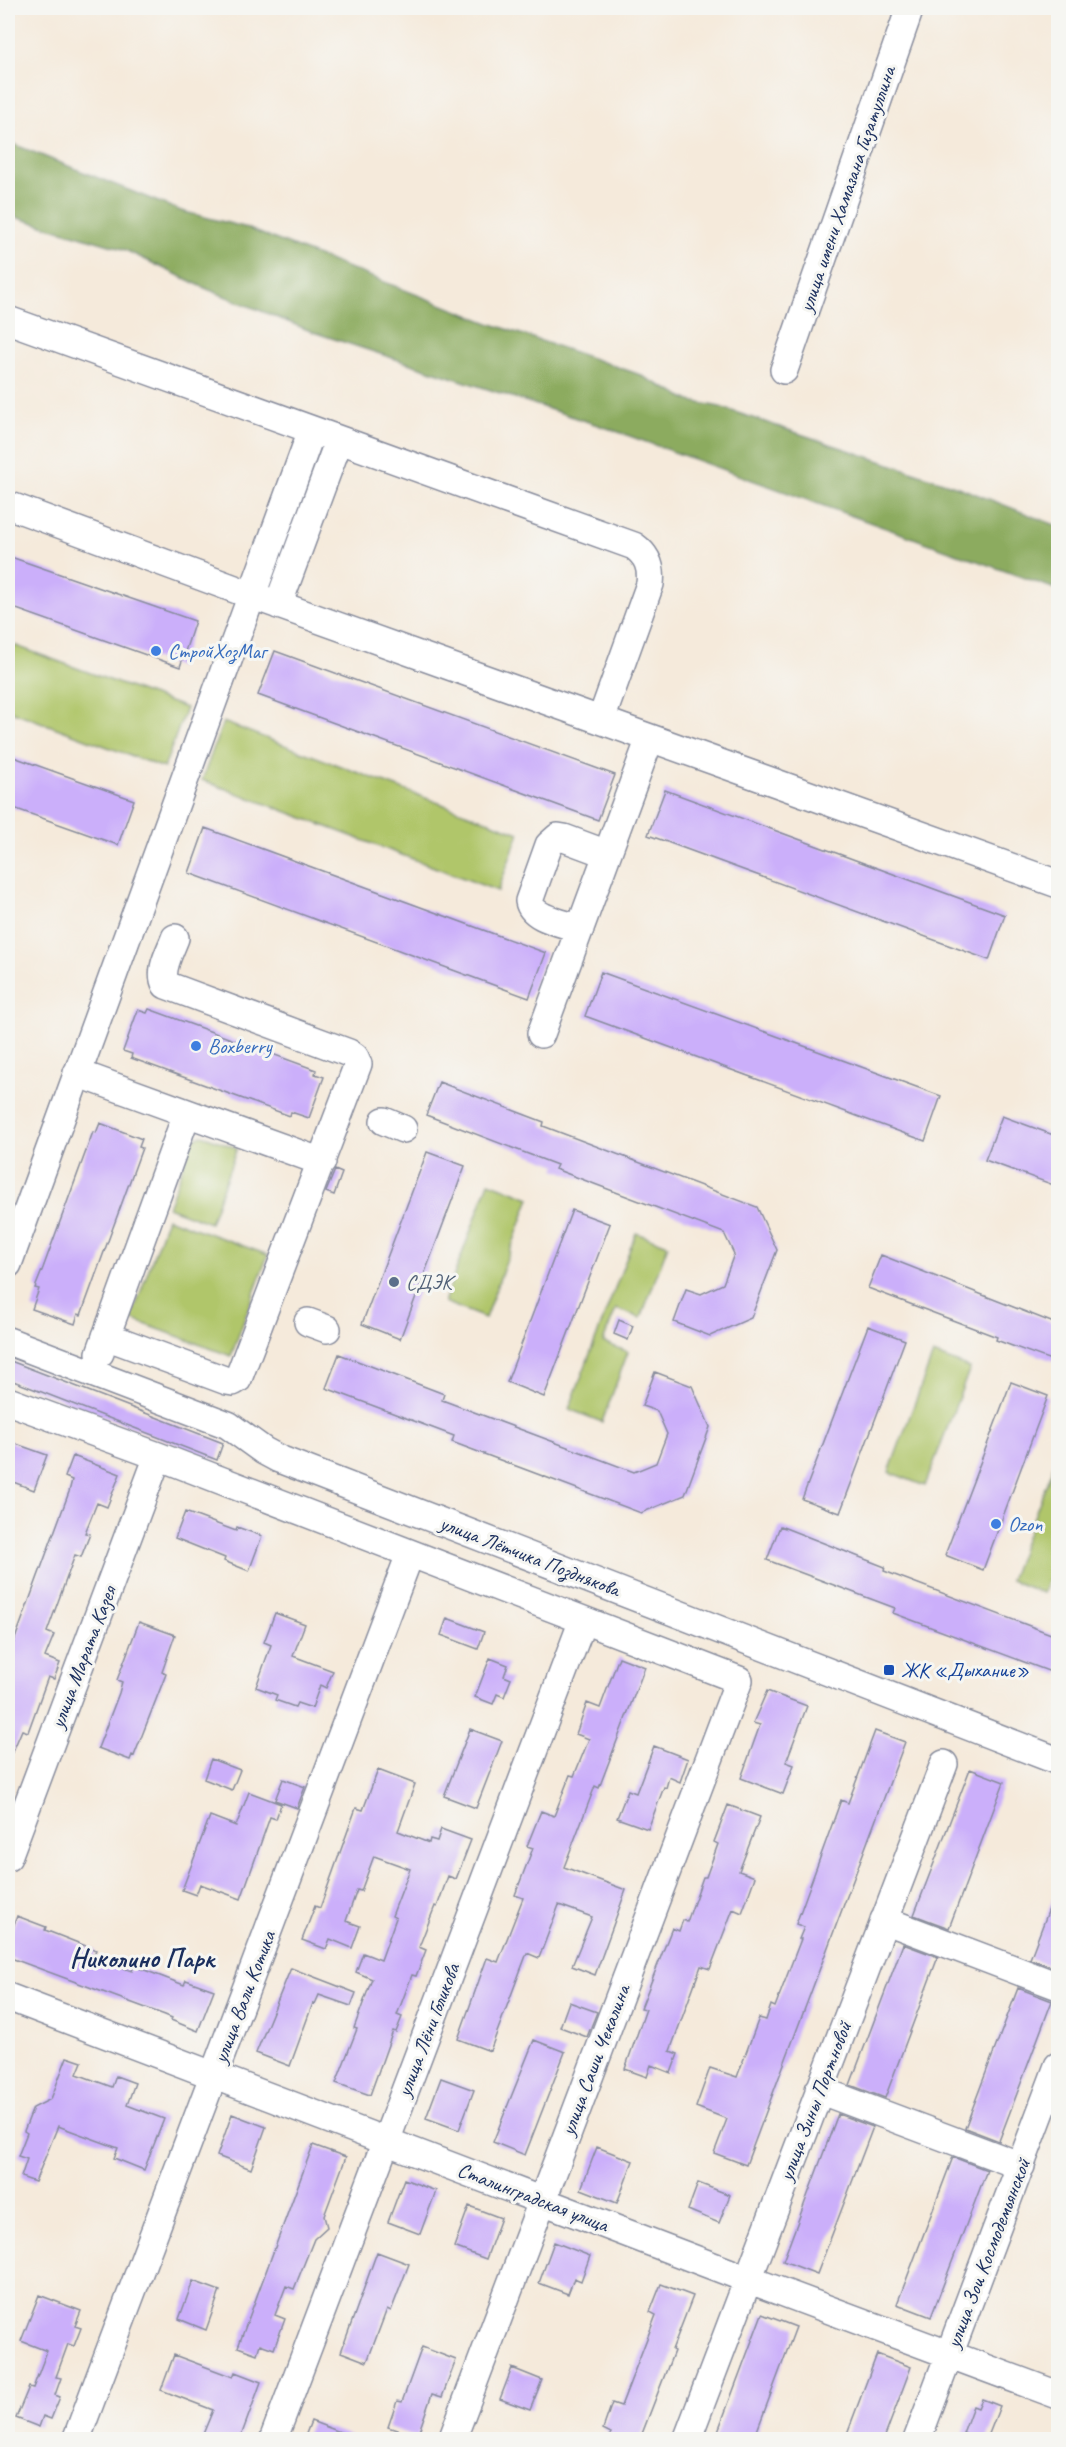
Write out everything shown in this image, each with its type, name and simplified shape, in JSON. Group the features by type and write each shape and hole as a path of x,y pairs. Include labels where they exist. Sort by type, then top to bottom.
{"street":[{"name":"улица имени Хамазана Гизатуллина","path":"784,370 910,8"},
{"path":"8,320 634,546 643,552 651,572 650,584 601,720"},
{"path":"8,1264 312,430"},
{"path":"278,605 339,440"},
{"path":"8,505 278,605 1059,884"},
{"path":"541,1034 650,738"},
{"path":"580,929 538,914 530,907 529,901 549,845 558,837 607,854"},
{"path":"106,1336 227,1381 233,1382 238,1379 358,1064 355,1057 349,1053 166,985 162,979 163,970 175,939"},
{"path":"77,1072 322,1162"},
{"path":"92,1374 187,1113"},
{"name":"улица Лётчика Позднякова","path":"8,1341 228,1425 264,1451 279,1458 1059,1761"},
{"name":"улица Лётчика Позднякова","path":"8,1401 158,1456 739,1680"},
{"name":"улица Марата Казея","path":"8,1857 158,1456"},
{"name":"улица Вали Котика","path":"76,2439 410,1554"},
{"name":"улица Лёни Голикова","path":"273,2439 583,1620"},
{"name":"улица Саши Чекалина","path":"452,2439 739,1680"},
{"name":"улица Зины Портновой","path":"687,2439 944,1764"},
{"path":"884,1920 1059,1986"},
{"name":"Сталинградская улица","path":"8,1997 385,2142 1059,2395"},
{"name":"улица Зои Космодемьянской","path":"917,2439 1059,2066"},
{"path":"819,2090 1021,2166"}],"green space":[{"path":"8,142 181,211 244,227 489,323 638,374 690,401 720,407 958,487 1058,526 1058,590 610,429 313,332 207,289 123,249 8,215"},
{"path":"8,643 186,708 164,768 8,710"},
{"path":"223,722 519,833 498,891 202,780"},
{"path":"202,1135 237,1148 210,1223 168,1207 193,1139"},
{"path":"489,1182 530,1198 485,1318 444,1302"},
{"path":"167,1218 268,1255 231,1356 131,1319"},
{"path":"636,1233 668,1245 641,1318 616,1309 603,1342 628,1352 602,1422 569,1409"},
{"path":"933,1354 970,1368 925,1486 889,1472"},
{"path":"1058,1453 1058,1488 1053,1503 1058,1505 1058,1553 1043,1593 1010,1580"}],"building":[{"path":"8,556 195,621 180,667 8,606"},
{"path":"275,651 615,775 598,820 258,695"},
{"path":"8,755 134,800 118,845 8,806"},
{"path":"665,790 1005,915 989,960 648,835"},
{"path":"205,828 546,953 529,998 189,873"},
{"path":"601,972 941,1096 925,1141 585,1016"},
{"path":"149,1009 316,1070 315,1074 324,1077 309,1118 291,1112 290,1116 131,1058 132,1054 123,1051 138,1010 147,1013"},
{"path":"439,1082 544,1122 543,1126 757,1207 777,1250 751,1318 710,1336 674,1322 686,1289 701,1294 723,1284 734,1254 724,1233 555,1169 557,1165 426,1115"},
{"path":"1002,1116 1059,1137 1059,1187 985,1160"},
{"path":"100,1123 142,1139 139,1147 142,1148 81,1315 78,1314 75,1324 32,1309 39,1289 35,1288 93,1132 96,1133"},
{"path":"427,1152 465,1166 400,1339 362,1324"},
{"path":"335,1170 342,1173 334,1195 326,1192"},
{"path":"572,1210 610,1224 544,1397 507,1382"},
{"path":"881,1255 1059,1325 1059,1363 868,1288"},
{"path":"619,1320 633,1326 628,1340 614,1334"},
{"path":"868,1326 905,1340 840,1513 802,1499"},
{"path":"339,1354 444,1394 442,1400 634,1472 656,1463 667,1434 657,1411 642,1406 655,1372 692,1386 710,1427 685,1495 641,1513 452,1442 454,1436 326,1388"},
{"path":"8,1360 223,1443 217,1460 8,1379"},
{"path":"1011,1382 1048,1396 983,1570 945,1555"},
{"path":"8,1441 47,1455 34,1490 8,1480"},
{"path":"73,1456 120,1474 107,1507 97,1503 85,1533 90,1534 81,1557 75,1555 47,1632 54,1635 45,1657 60,1663 54,1679 48,1677 28,1732 22,1730 8,1763 8,1658 69,1492 72,1480 65,1477"},
{"path":"185,1512 236,1531 237,1527 262,1536 249,1571 224,1561 225,1558 175,1538"},
{"path":"780,1526 885,1567 884,1571 1059,1637 1059,1675 893,1613 895,1608 767,1560"},
{"path":"275,1613 305,1624 293,1656 333,1671 326,1688 320,1685 312,1708 297,1703 295,1707 275,1700 277,1695 256,1687 271,1645 264,1642"},
{"path":"447,1618 484,1632 478,1649 441,1635"},
{"path":"139,1622 175,1635 162,1672 166,1674 134,1756 132,1755 130,1760 98,1748 119,1693 122,1682 117,1680"},
{"path":"619,1657 645,1667 599,1788 595,1786 564,1867 626,1890 595,1975 572,1966 592,1917 559,1905 539,1958 527,1953 490,2051 458,2039 487,1958 498,1962 523,1898 515,1895 533,1848 527,1846 541,1811 554,1816 570,1775 574,1776 589,1739 576,1734 587,1703 600,1708"},
{"path":"490,1658 508,1665 504,1676 511,1679 504,1697 497,1694 493,1704 475,1697"},
{"path":"767,1691 807,1706 786,1762 794,1765 783,1794 741,1778 760,1725 753,1723"},
{"path":"470,1729 502,1741 476,1808 444,1796"},
{"path":"875,1731 905,1742 746,2165 714,2153 727,2119 696,2107 710,2068 737,2077 759,2018 766,2020 771,2005 775,2007 801,1939 799,1939 804,1927 796,1924 841,1800 848,1803"},
{"path":"654,1746 688,1759 680,1782 669,1777 648,1829 617,1818 628,1790 636,1793"},
{"path":"211,1759 240,1770 232,1790 204,1779"},
{"path":"970,1769 1004,1782 949,1928 914,1915"},
{"path":"378,1770 415,1784 398,1831 429,1843 430,1839 437,1841 441,1829 471,1840 456,1879 448,1876 437,1907 435,1906 419,1947 426,1950 416,1976 412,1975 397,2015 402,2017 396,2032 393,2031 370,2095 336,2083 357,2029 354,2028 372,1979 356,1972 363,1953 381,1960 396,1918 392,1916 410,1869 374,1856 361,1891 357,1890 346,1921 360,1926 352,1948 330,1939 326,1949 302,1940 315,1906 320,1908 356,1808 363,1810"},
{"path":"283,1779 305,1787 297,1808 275,1800"},
{"path":"249,1792 281,1804 276,1819 270,1817 241,1899 200,1884 196,1895 182,1890 210,1816 236,1826"},
{"path":"728,1805 760,1817 739,1871 755,1877 742,1913 733,1909 710,1969 701,1966 670,2051 678,2054 671,2073 651,2065 647,2077 625,2069 646,2009 641,2008 672,1928 679,1931 683,1920 687,1922 718,1844 714,1842"},
{"path":"1057,1888 1059,1888 1059,1969 1030,1959"},
{"path":"17,1916 96,1950 93,1957 132,1971 134,1966 184,1985 186,1980 214,1990 198,2031 171,2020 172,2018 165,2015 8,1957 8,1941"},
{"path":"903,1944 938,1957 885,2098 850,2085"},
{"path":"291,1968 356,1993 351,2006 319,1995 315,2004 313,2003 290,2066 256,2053"},
{"path":"1018,1988 1052,2001 999,2141 965,2128"},
{"path":"569,2002 597,2012 587,2037 560,2027"},
{"path":"534,2040 565,2052 525,2155 493,2142"},
{"path":"67,2057 82,2062 77,2074 112,2087 116,2076 135,2083 127,2105 164,2119 144,2170 114,2158 118,2148 58,2126 35,2182 21,2177 27,2159 18,2156 27,2133 24,2131 33,2108 51,2099"},
{"path":"441,2078 474,2090 459,2130 426,2118"},
{"path":"232,2114 266,2127 251,2169 217,2156"},
{"path":"838,2114 873,2127 817,2274 783,2261"},
{"path":"313,2145 346,2157 324,2216 327,2227 314,2239 294,2289 286,2286 275,2315 285,2319 274,2349 260,2344 257,2354 238,2347"},
{"path":"597,2147 633,2161 617,2203 581,2189"},
{"path":"953,2157 987,2170 931,2317 897,2304"},
{"path":"404,2179 436,2191 420,2234 388,2222"},
{"path":"698,2183 730,2195 719,2223 688,2210"},
{"path":"469,2206 501,2218 486,2259 454,2247"},
{"path":"554,2242 590,2256 581,2281 574,2278 568,2294 539,2283"},
{"path":"377,2252 409,2264 391,2311 387,2309 367,2362 341,2352"},
{"path":"193,2281 220,2291 206,2330 179,2319"},
{"path":"661,2284 693,2296 640,2439 608,2439 611,2433 603,2429 612,2403 621,2406 656,2315 650,2312"},
{"path":"39,2295 81,2311 75,2326 81,2328 74,2346 68,2344 56,2377 61,2378 55,2395 60,2397 51,2419 43,2416 39,2427 16,2418 29,2387 33,2388 47,2351 21,2341"},
{"path":"762,2314 796,2327 754,2439 715,2439"},
{"path":"422,2347 456,2360 442,2397 432,2394 417,2437 388,2427 397,2401 402,2402"},
{"path":"877,2354 911,2367 884,2439 845,2439"},
{"path":"174,2355 233,2377 235,2372 261,2382 240,2439 201,2439 213,2410 161,2390"},
{"path":"512,2368 542,2380 530,2410 500,2399"},
{"path":"982,2399 1000,2406 987,2439 979,2439 963,2433 973,2406 978,2408"},
{"path":"311,2421 356,2438 356,2439 304,2439"}],"place":[{"name":"СтройХозМаг","path":"156,651"},
{"name":"Boxberry","path":"196,1046"},
{"name":"СДЭК","path":"394,1282"},
{"name":"Ozon","path":"996,1524"},
{"name":"ЖК «Дыхание»","path":"889,1670"}],"district":[{"name":"Николино Парк","path":"142,1958"}]}
